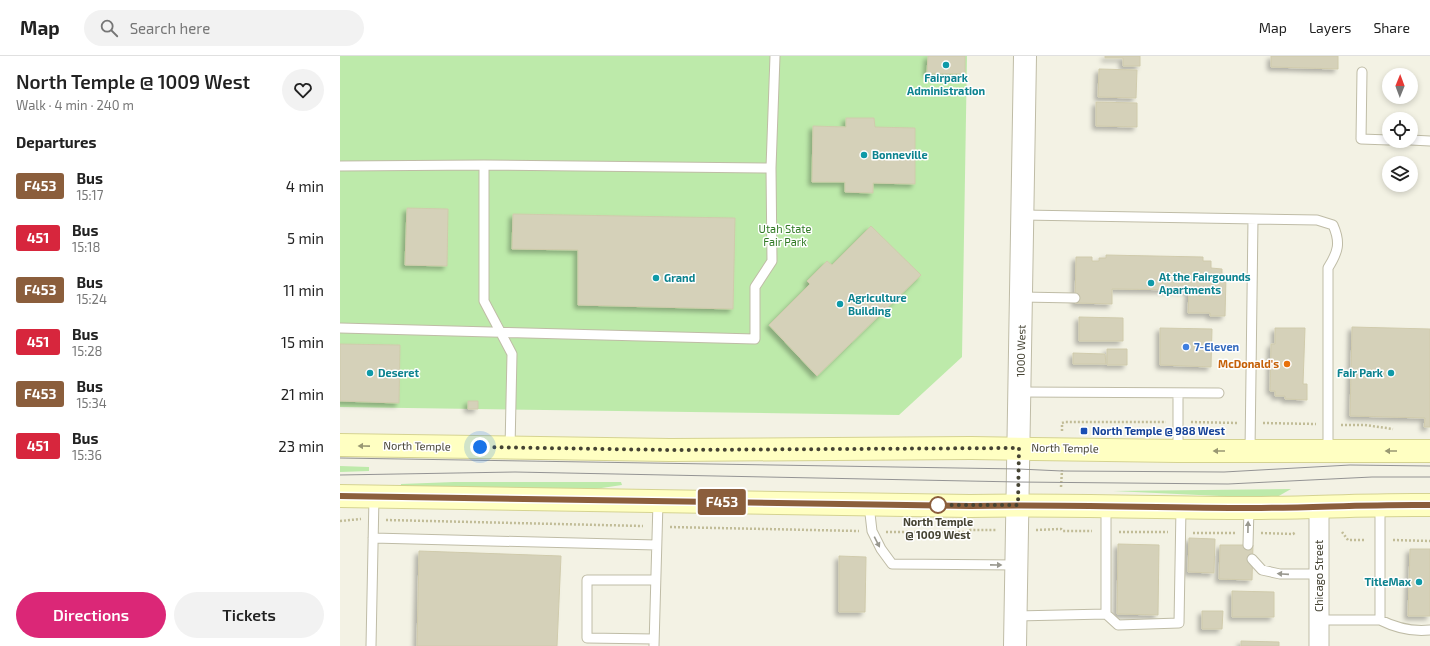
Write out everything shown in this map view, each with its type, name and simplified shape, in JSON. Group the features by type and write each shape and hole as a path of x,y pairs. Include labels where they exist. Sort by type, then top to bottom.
{"main road":[{"name":"North Temple","path":"340,445 670,450 1062,448 1178,451 1430,451"},
{"path":"340,496 658,502 1106,505 1249,508 1300,508 1380,504 1430,505"}],"street":[{"name":"1000 West","path":"1015,646 1026,56"},
{"name":"Chicago Street","path":"1319,506 1319,646"}],"lane":[{"path":"340,328 755,339 755,287 772,261 771,168 775,56"},
{"path":"1362,72 1361,139 1382,140"},
{"path":"1418,140 1430,141"},
{"path":"340,166 484,165 771,168"},
{"path":"484,165 484,301 512,354 510,448"},
{"path":"1023,215 1317,220 1333,225 1338,236 1337,253 1328,268 1328,451"},
{"path":"1250,451 1253,219"},
{"path":"1022,297 1075,298"},
{"path":"1020,392 1219,393"},
{"path":"1178,393 1178,451"},
{"path":"371,646 374,496"},
{"path":"655,580 587,580 587,638 654,642 658,502"},
{"path":"869,504 872,531 881,549 892,564 1017,565"},
{"path":"1380,504 1380,620"},
{"path":"1106,505 1106,614"},
{"path":"1016,616 1106,614 1118,625 1179,623 1181,507"},
{"path":"1248,545 1249,508"},
{"path":"373,538 656,545"},
{"path":"1252,559 1262,570 1280,574 1319,574"},
{"path":"1319,620 1380,620 1393,626 1408,629 1430,630"}],"path":[{"path":"1061,529 1062,423"}],"green space":[{"name":"Utah State Fair Park","path":"340,56 967,56 962,357 899,415 340,407"},
{"path":"340,466 369,467 369,471 340,472"},
{"path":"454,482 621,482 622,485 595,489 401,487 401,484"},
{"path":"1291,489 1277,497 1263,498 1113,491"}],"building":[{"name":"Fairpark Administration","path":"928,56 965,56 965,74 927,73"},
{"path":"1105,56 1140,56 1140,66 1123,66 1123,58 1105,58"},
{"path":"1271,56 1338,56 1338,69 1271,67"},
{"path":"1099,69 1137,70 1136,98 1098,97"},
{"path":"1096,102 1137,103 1137,127 1096,126"},
{"name":"Bonneville","path":"846,118 874,118 875,127 915,128 915,184 873,183 873,193 845,192 845,182 812,182 813,126 846,127"},
{"path":"407,208 448,209 447,266 405,265"},
{"name":"Grand","path":"513,214 735,218 733,309 578,305 578,250 512,249"},
{"name":"Agriculture Building","path":"871,226 921,275 817,376 769,325 810,284 807,281 827,261 832,265"},
{"name":"At the Fairgounds Apartments","path":"1106,255 1203,257 1203,261 1211,261 1211,268 1222,269 1222,278 1226,278 1225,316 1210,316 1210,313 1188,313 1189,290 1112,289 1112,304 1075,303 1076,257 1092,257 1092,261 1099,261 1099,258 1106,258"},
{"path":"1079,317 1123,318 1123,341 1079,341"},
{"name":"Fair Park","path":"1352,327 1430,329 1430,427 1424,427 1425,418 1350,416"},
{"name":"7-Eleven","path":"1160,328 1212,329 1211,367 1160,365"},
{"name":"McDonald's","path":"1275,328 1305,328 1303,384 1307,384 1307,400 1285,399 1285,396 1275,396 1275,391 1270,391 1271,344 1275,344"},
{"name":"Deseret","path":"340,344 400,345 399,403 340,401"},
{"path":"1107,349 1127,349 1127,365 1107,365"},
{"path":"1073,353 1105,354 1106,364 1073,364"},
{"path":"468,401 478,401 478,409 468,409"},
{"path":"1189,538 1215,539 1214,573 1188,572"},
{"path":"1118,544 1159,545 1158,615 1117,614"},
{"path":"1220,545 1253,545 1252,580 1219,579"},
{"name":"TitleMax","path":"1410,549 1430,549 1430,616 1408,616"},
{"path":"419,551 561,556 557,646 417,646"},
{"path":"839,556 866,557 865,612 839,612"},
{"path":"1232,591 1274,592 1274,617 1232,617"},
{"path":"1202,611 1223,611 1222,629 1202,629"},
{"path":"1241,641 1279,642 1279,646 1241,646"}],"tram line":[{"path":"340,458 1019,469 1062,471 1224,472 1350,465 1430,466"},
{"path":"340,475 515,472 1018,482 1228,484 1372,477 1430,477"}],"bus line":[{"name":"F453","path":"340,496 970,506 1061,505 1300,508 1380,504 1430,505"}],"place":[{"name":"Fairpark Administration","path":"946,65"},
{"name":"Bonneville","path":"864,155"},
{"name":"Grand","path":"656,278"},
{"name":"At the Fairgounds Apartments","path":"1151,283"},
{"name":"Agriculture Building","path":"840,304"},
{"name":"7-Eleven","path":"1186,347"},
{"name":"McDonald's","path":"1287,364"},
{"name":"Deseret","path":"370,373"},
{"name":"Fair Park","path":"1391,373"},
{"name":"North Temple @ 988 West","path":"1084,431"},
{"name":"North Temple @ 1009 West","path":"938,505"},
{"name":"TitleMax","path":"1419,582"}],"route":[{"path":"480,447 670,450 1019,448 1018,505 938,505"}]}
